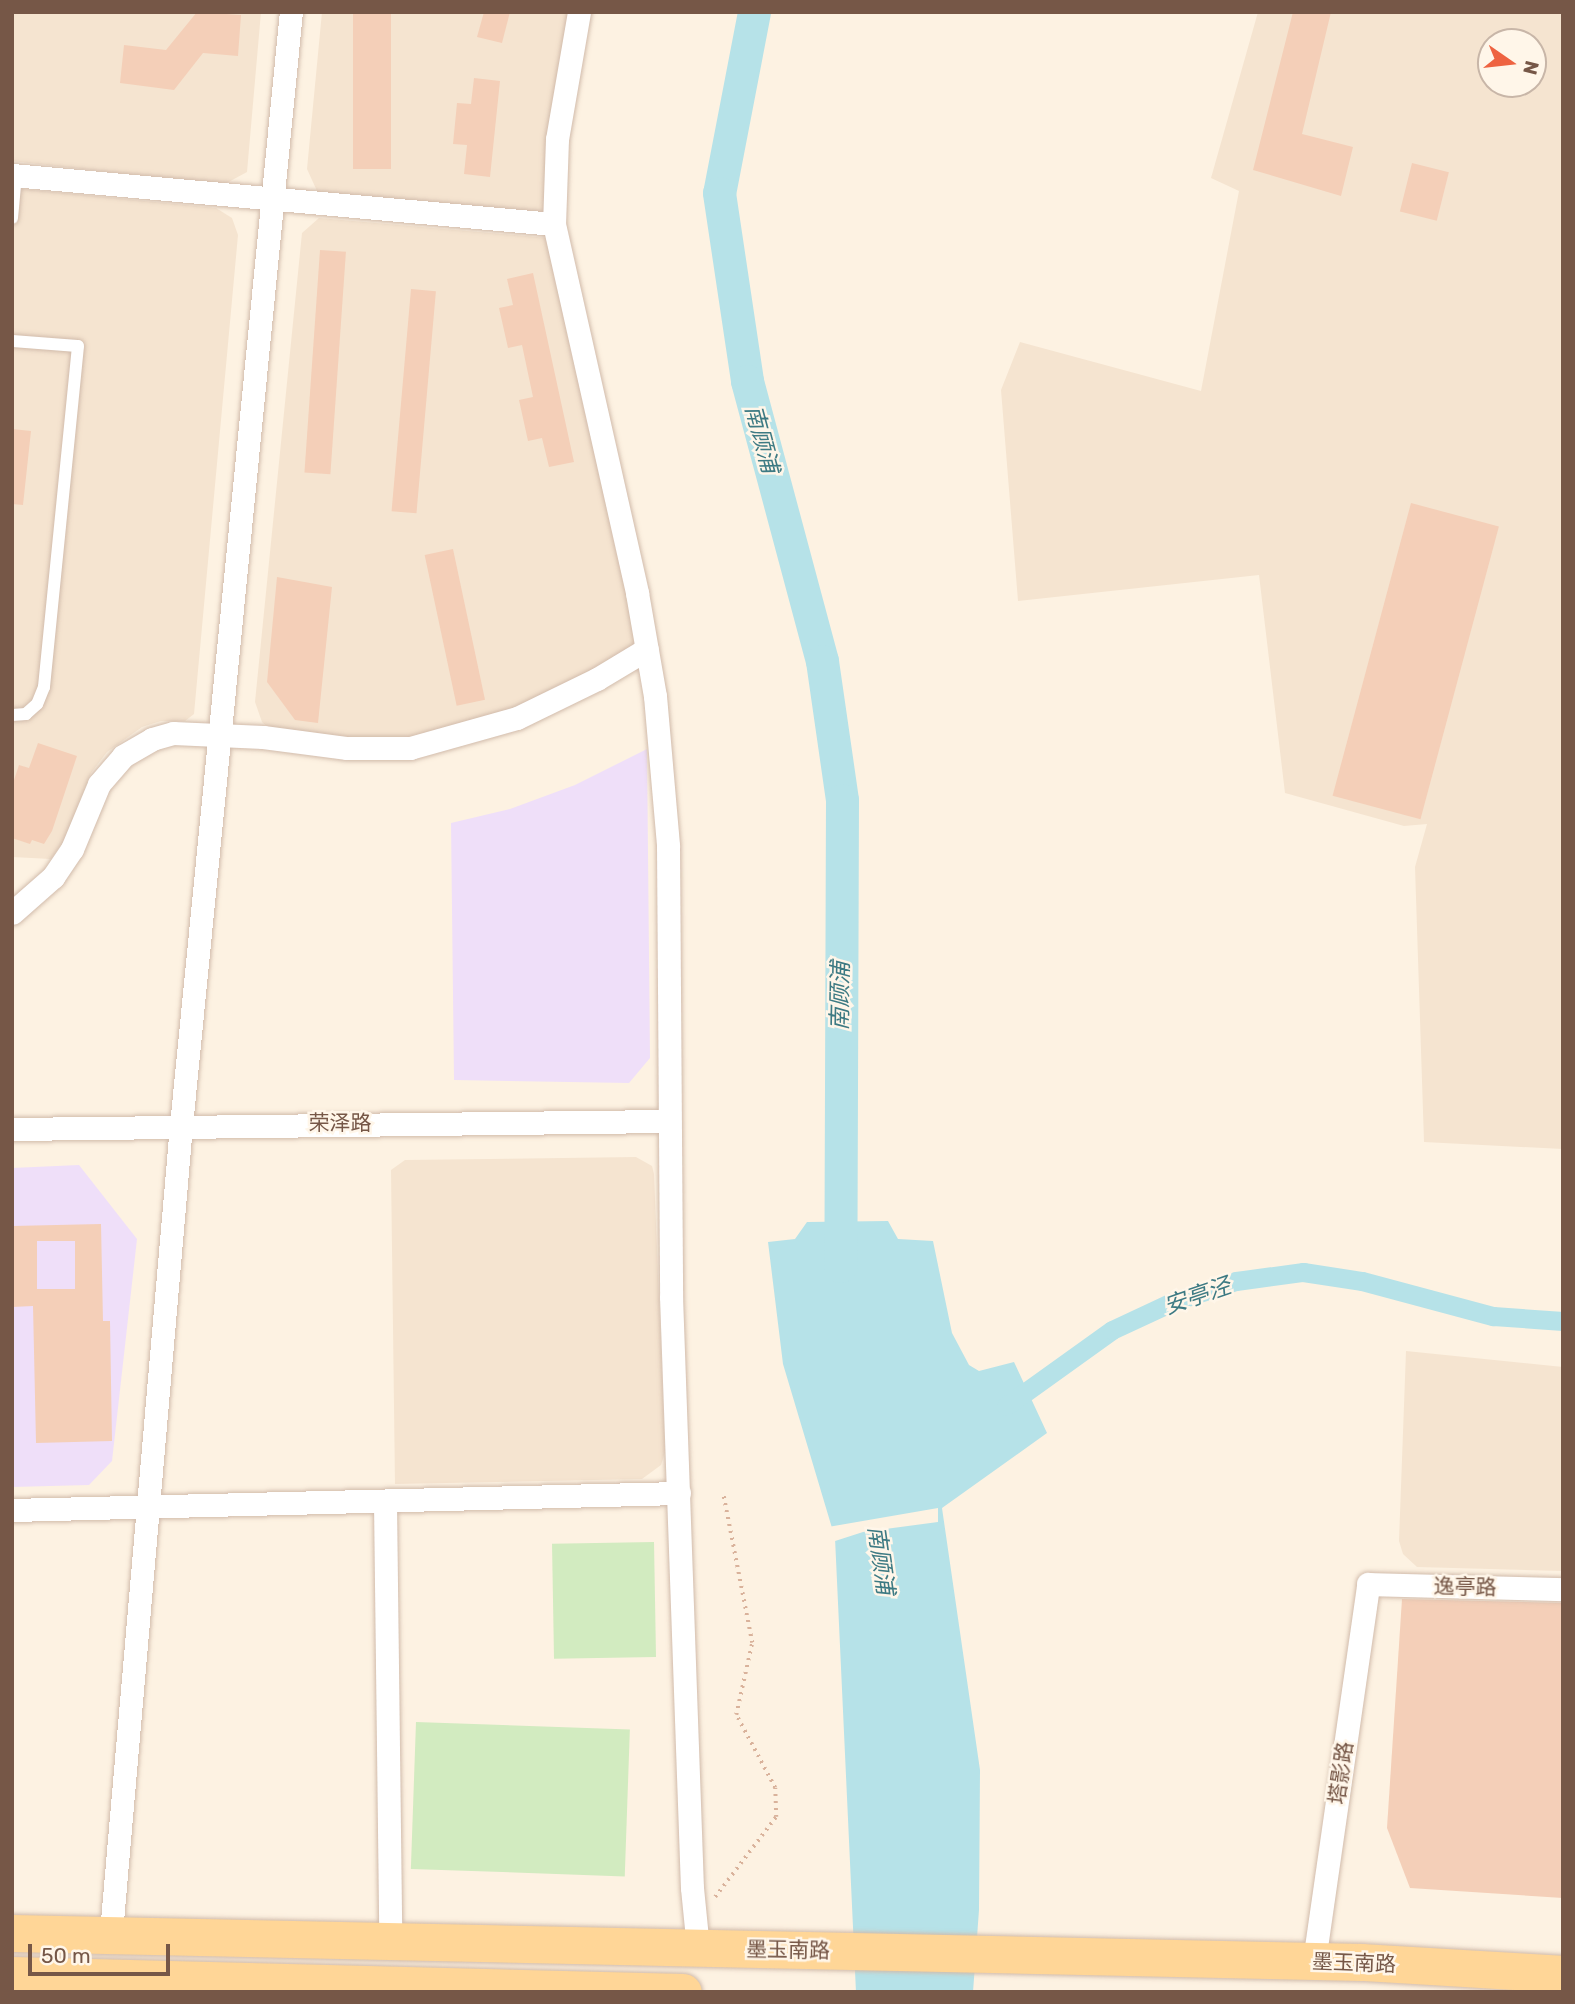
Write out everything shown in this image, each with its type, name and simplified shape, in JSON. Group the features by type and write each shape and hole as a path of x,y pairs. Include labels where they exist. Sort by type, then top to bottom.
{"main road":[{"name":"墨玉南路","path":"12,1933 111,1932 1314,1961 1563,1974"},
{"path":"78,1983 111,1932"},
{"path":"111,1932 130,1984"},
{"path":"12,1975 78,1983 683,1992"}],"street":[{"path":"111,1932 151,1510 181,1125 291,12"},
{"path":"579,12 557,139 554,224 647,649 668,846 667,1121 693,1900 698,1948"},
{"path":"14,175 274,201 554,224"},
{"path":"12,913 53,877 72,849 99,784 123,756 152,739 173,733 410,748 517,718 597,679 647,649"},
{"name":"荣泽路","path":"12,1129 667,1121"},
{"path":"12,1510 151,1510 679,1493"},
{"path":"385,1502 390,1940"},
{"name":"逸亭路","path":"1368,1584 1563,1589"},
{"name":"塔影路","path":"1314,1961 1368,1584"}],"lane":[{"path":"12,218 14,175"},
{"path":"12,341 78,346 44,687 37,704 26,714 12,715"}],"path":[{"path":"693,1900 712,1900 776,1817 775,1788 736,1715 752,1643 723,1494"}],"shaded area":[{"path":"12,12 261,12 247,172 223,185 12,161"},
{"path":"322,12 574,12 545,210 538,214 325,196 317,191 307,169"},
{"path":"1258,12 1563,12 1563,1149 1424,1142 1415,867 1427,824 1404,826 1285,793 1259,575 1018,601 1001,390 1020,342 1201,391 1239,191 1211,178"},
{"path":"12,188 216,208 232,218 238,235 194,714 185,721 161,721 142,727 107,752 91,773 65,839 51,859 12,857"},
{"path":"319,218 547,238 639,635 636,646 519,711 394,742 272,731 262,722 255,702 302,233"},
{"path":"647,749 650,1058 629,1083 454,1080 451,823 510,809 575,785"},
{"path":"636,1157 652,1166 654,1174 665,1452 661,1465 642,1479 395,1484 391,1170 405,1160"},
{"path":"79,1165 137,1239 112,1461 89,1485 12,1487 12,1168"},
{"path":"1406,1351 1563,1367 1563,1571 1417,1567 1403,1554 1399,1541"}],"green space":[{"path":"654,1542 656,1657 554,1659 552,1544"},
{"path":"416,1722 630,1729 625,1876 411,1869"}],"water":[{"path":"888,1221 898,1239 933,1241 952,1333 969,1365 979,1371 1014,1362 1047,1433 942,1508 980,1770 979,1910 973,1992 856,1992 835,1538 783,1364 768,1242 795,1239 807,1222"}],"pier":[{"path":"938,1508 938,1522 863,1532 832,1542 828,1527"}],"building":[{"path":"197,12 241,15 238,56 203,53 174,90 120,83 124,45 166,50"},
{"path":"353,12 391,12 391,169 353,169"},
{"path":"484,12 510,12 502,43 477,37"},
{"path":"1293,12 1331,12 1302,134 1353,147 1341,196 1253,170"},
{"path":"474,78 500,81 490,177 464,174 467,145 453,144 457,103 471,104"},
{"path":"1412,163 1449,172 1437,221 1400,212"},
{"path":"320,250 346,252 330,474 304,472"},
{"path":"533,273 574,462 549,467 542,438 528,441 519,400 533,397 522,345 508,348 499,308 513,305 507,279"},
{"path":"411,289 436,291 416,513 392,511"},
{"path":"12,429 31,431 23,505 12,504"},
{"path":"1411,503 1499,527 1420,819 1333,796"},
{"path":"453,549 485,700 457,706 425,555"},
{"path":"277,577 332,587 318,723 295,720 267,682"},
{"path":"38,743 77,756 52,831 44,844 32,840 30,844 12,838 12,786 19,765 29,768"},
{"path":"101,1224 103,1321 110,1321 112,1441 36,1443 33,1306 12,1307 12,1226","holes":["37,1241 75,1241 75,1289 37,1289"]},
{"path":"1402,1599 1563,1603 1563,1898 1410,1888 1387,1828"}],"waterway":[{"name":"南顾浦","path":"754,12 719,193 747,381 822,661 842,800 840,1266"},
{"name":"安亭泾","path":"1006,1406 1112,1330 1172,1302 1236,1281 1303,1272 1362,1281 1493,1316 1563,1321"}]}
